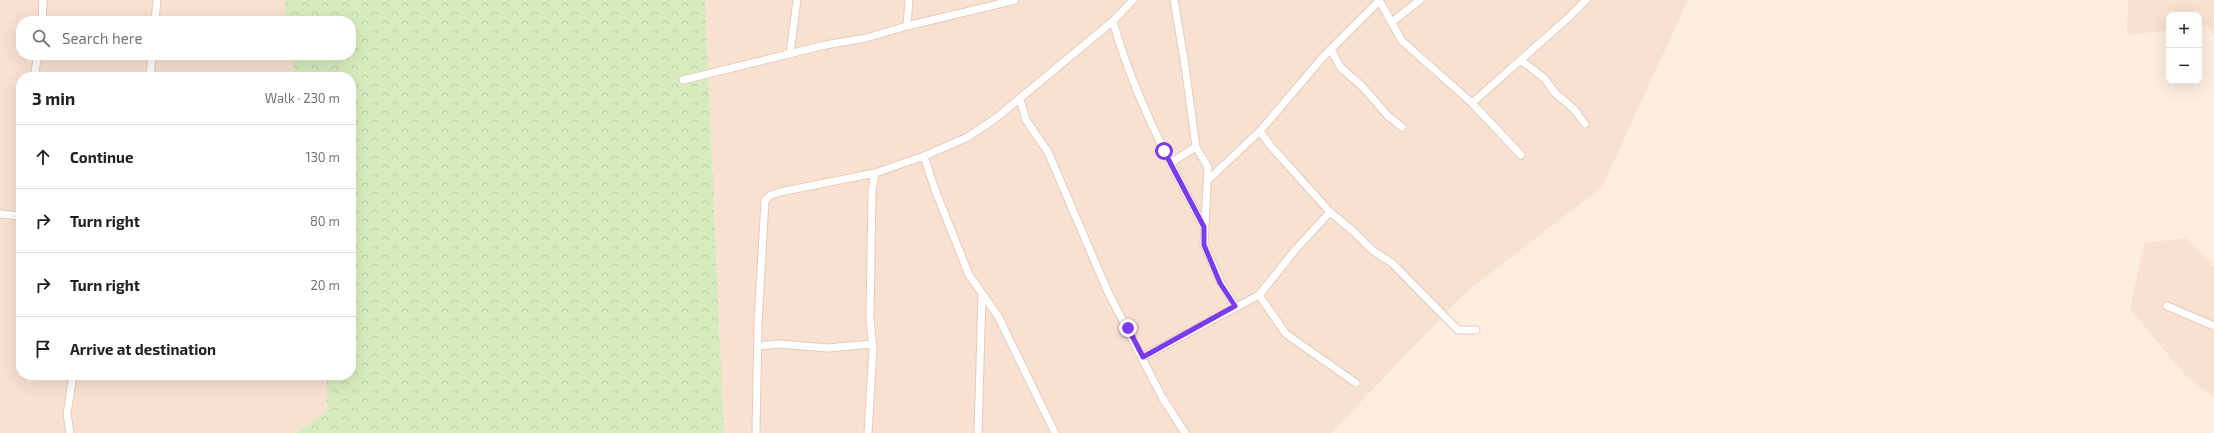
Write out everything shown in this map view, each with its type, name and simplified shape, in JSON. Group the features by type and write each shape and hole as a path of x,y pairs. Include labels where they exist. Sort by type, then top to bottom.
{"street":[{"path":"42,16 43,0"},
{"path":"155,16 157,0"},
{"path":"790,54 797,0"},
{"path":"907,26 909,0"},
{"path":"683,80 790,54 866,38 907,26 1015,0"},
{"path":"756,433 758,323 765,200 771,195 875,173 924,156 968,137 1020,99 1113,21 1133,0"},
{"path":"1174,0 1196,147 1208,167 1209,180 1204,227 1204,245 1220,283 1235,306"},
{"path":"1209,180 1260,131 1331,50 1379,0 1405,44 1472,103 1521,154"},
{"path":"1392,22 1420,0"},
{"path":"1472,103 1586,0"},
{"path":"1113,21 1123,58 1170,163 1204,227"},
{"path":"1331,50 1341,68 1362,86 1388,116 1402,127"},
{"path":"35,72 37,60"},
{"path":"150,72 152,60"},
{"path":"1520,60 1546,79 1555,93 1574,109 1585,124"},
{"path":"1020,99 1026,120 1048,152 1107,290 1143,357 1162,397 1185,433"},
{"path":"1260,131 1270,145 1330,212 1354,232 1372,250 1392,263 1458,330 1476,330"},
{"path":"1170,163 1196,147"},
{"path":"924,156 966,269 982,295 998,316 1056,433"},
{"path":"868,433 872,344 870,319 872,190 875,173"},
{"path":"1143,357 1259,294 1296,248 1330,212"},
{"path":"0,214 16,216"},
{"path":"1259,294 1286,334 1356,383"},
{"path":"978,433 982,295"},
{"path":"2167,306 2214,326"},
{"path":"758,346 779,344 828,348 872,344"},
{"path":"70,433 67,414 72,380"}],"shaded area":[{"path":"0,0 284,0 286,16 16,16 16,60 293,60 294,72 16,72 16,380 327,380 327,411 295,433 0,433"},
{"path":"705,0 1688,0 1602,187 1465,293 1331,433 724,433"},
{"path":"2128,0 2214,0 2214,35 2207,25 2202,26 2202,12 2166,12 2166,30 2127,35"},
{"path":"2185,238 2214,267 2214,397 2187,377 2130,309 2144,243"}],"green space":[{"path":"284,0 705,0 724,433 295,433 327,411 327,380 356,380 356,72 294,72 293,60 356,60 356,16 286,16"}],"route":[{"path":"1128,328 1143,357 1235,306 1220,283 1204,245 1204,227 1164,151"}]}
